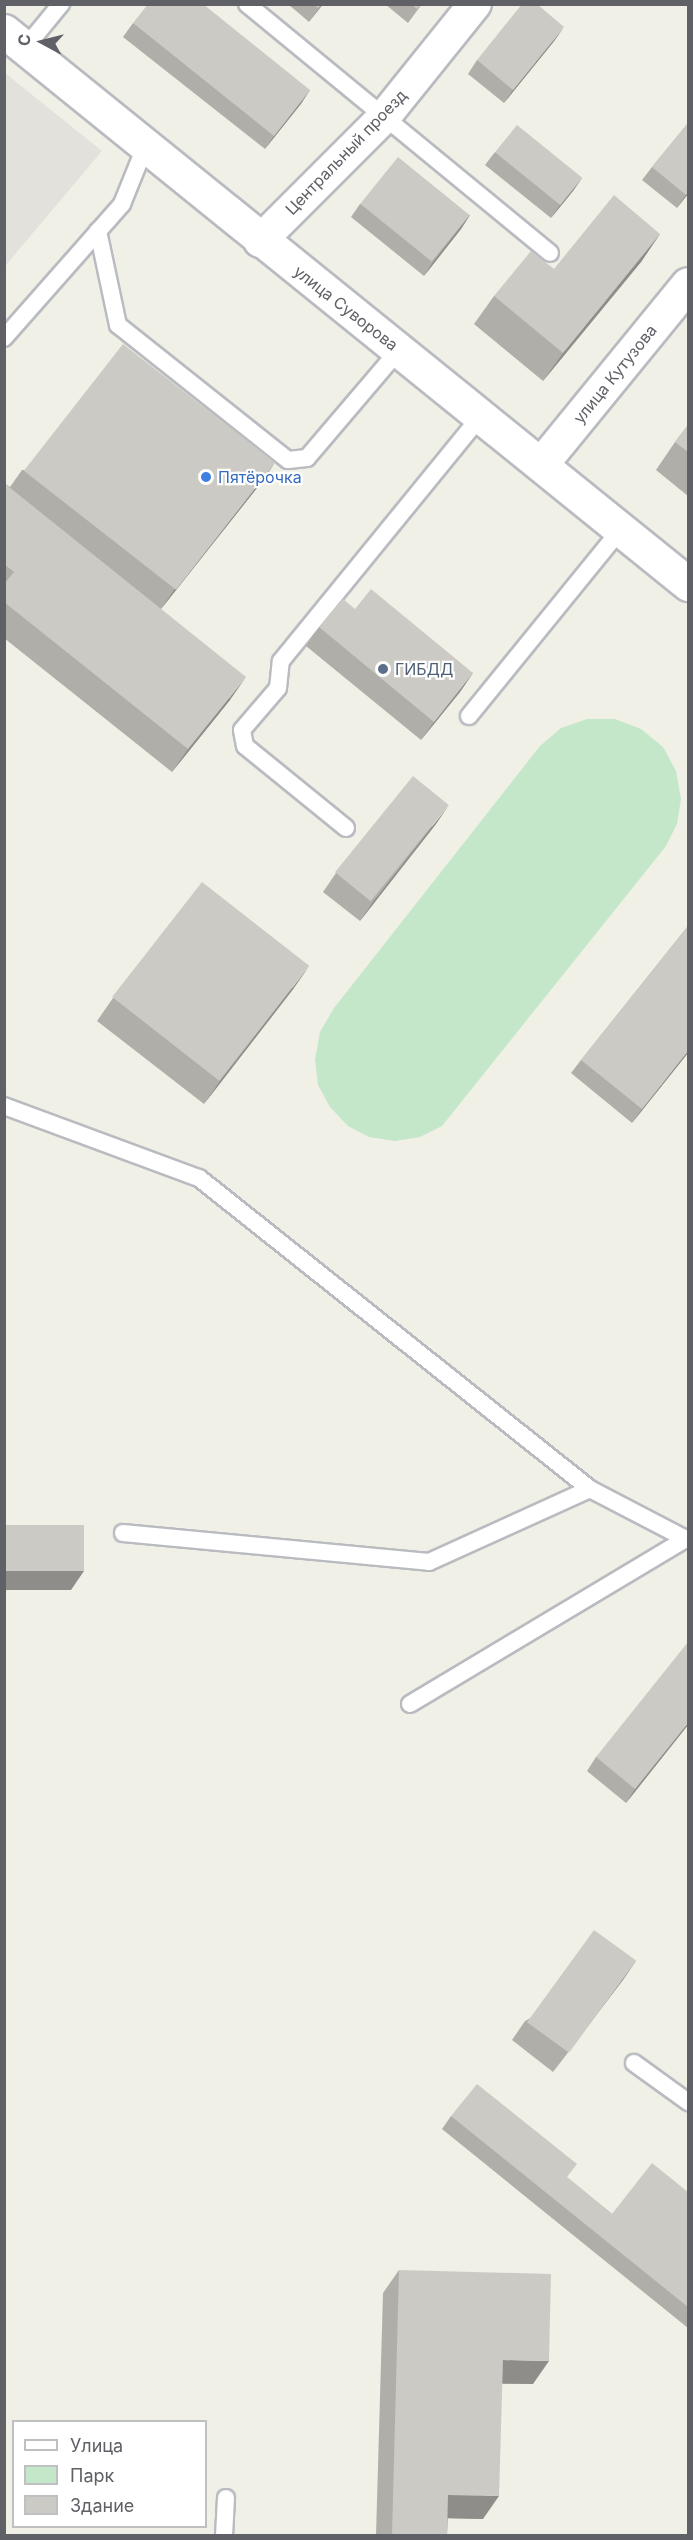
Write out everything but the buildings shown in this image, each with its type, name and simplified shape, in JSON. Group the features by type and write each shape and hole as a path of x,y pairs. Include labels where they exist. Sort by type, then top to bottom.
{"main road":[{"name":"улица Суворова","path":"15,40 260,241 399,350 688,584"},
{"name":"улица Кутузова","path":"541,464 688,284"}],"street":[{"name":"Центральный проезд","path":"260,241 384,117 475,4"}],"lane":[{"path":"15,40 61,4"},
{"path":"248,4 550,253"},
{"path":"4,338 122,204 144,147"},
{"path":"98,231 118,325 288,460 307,458 399,350"},
{"path":"346,828 245,746 242,730 278,688 281,661 481,416"},
{"path":"469,716 621,529"},
{"path":"4,1106 199,1178 590,1489 688,1539"},
{"path":"123,1533 429,1562 590,1489"},
{"path":"410,1704 688,1539"},
{"path":"634,2063 688,2102"},
{"path":"224,2535 226,2498"}],"shaded area":[{"path":"5,73 102,151 5,266"}],"green space":[{"path":"587,719 615,719 641,729 663,747 676,771 681,799 677,824 666,846 442,1126 420,1137 395,1141 369,1137 348,1126 330,1107 318,1085 315,1060 320,1032 334,1008 540,746 561,728"}],"place":[{"name":"Пятёрочка","path":"206,477"},
{"name":"ГИБДД","path":"383,669"}]}
